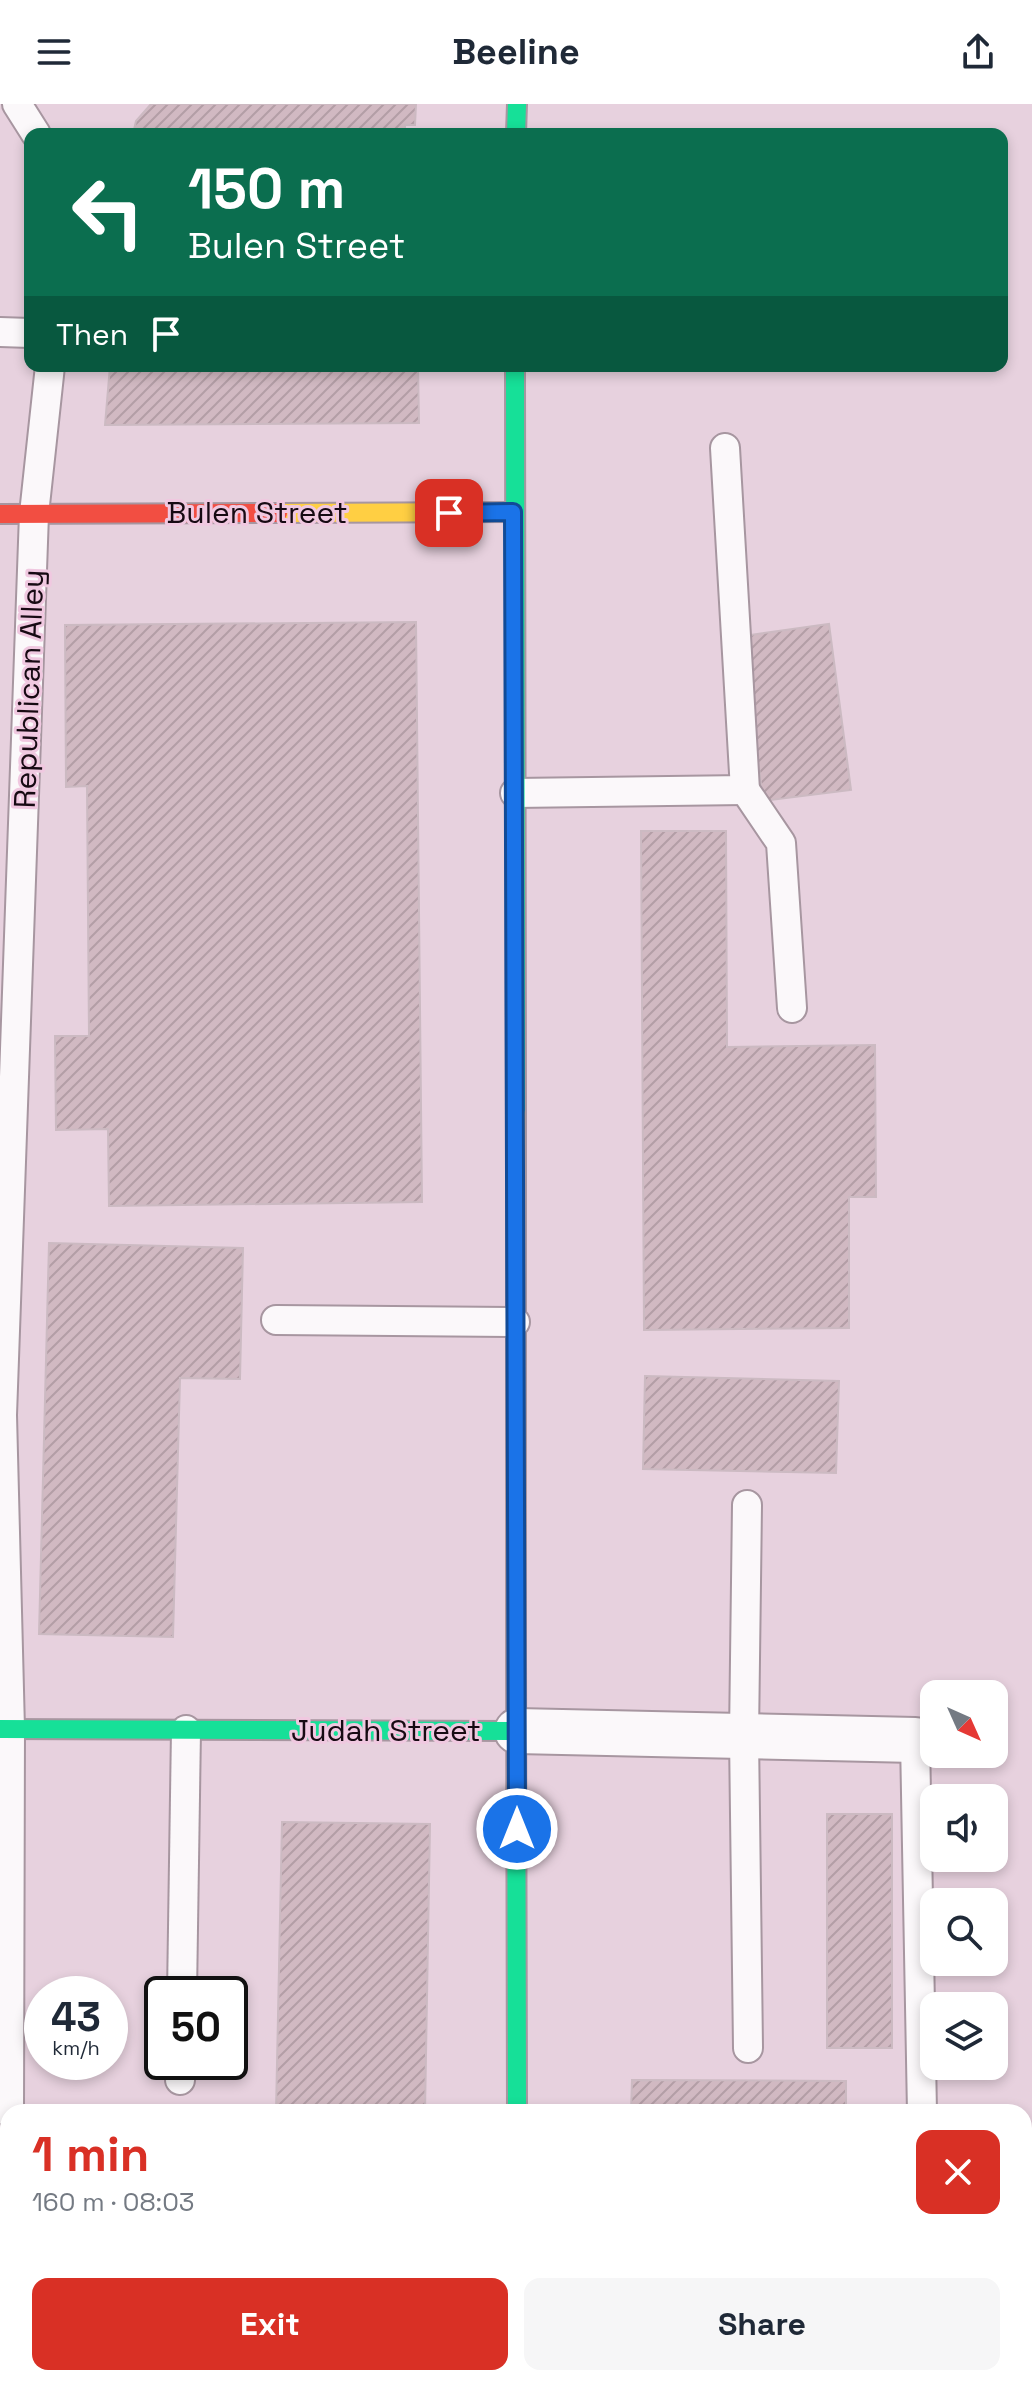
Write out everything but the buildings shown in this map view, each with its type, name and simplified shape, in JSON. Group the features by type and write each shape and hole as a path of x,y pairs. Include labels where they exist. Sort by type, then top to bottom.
{"main road":[{"path":"516,128 517,104"},
{"path":"515,372 517,2104"},
{"name":"Bulen Street","path":"0,514 513,512"},
{"name":"Judah Street","path":"5,1729 517,1731"}],"street":[{"name":"Judah Street","path":"517,1731 915,1740"}],"lane":[{"path":"17,104 32,128"},
{"path":"0,332 24,333"},
{"name":"Republican Alley","path":"9,2104 2,1415 34,514 49,372"},
{"path":"725,448 745,790 781,843 792,1008"},
{"path":"515,793 745,790"},
{"path":"276,1320 515,1322"},
{"path":"747,1505 744,1736 748,2048"},
{"path":"182,1976 186,1730"},
{"path":"915,1740 922,2104"}],"traffic: fast":[{"path":"516,128 517,104"},
{"path":"515,372 516,1114"},
{"path":"516,1664 517,2104"},
{"path":"0,1729 517,1731"}],"traffic: slow":[{"path":"278,513 513,512"},
{"path":"516,1114 516,1664"}],"traffic: jam":[{"path":"0,514 278,513"}],"route":[{"path":"449,513 513,512 517,1829"}]}
